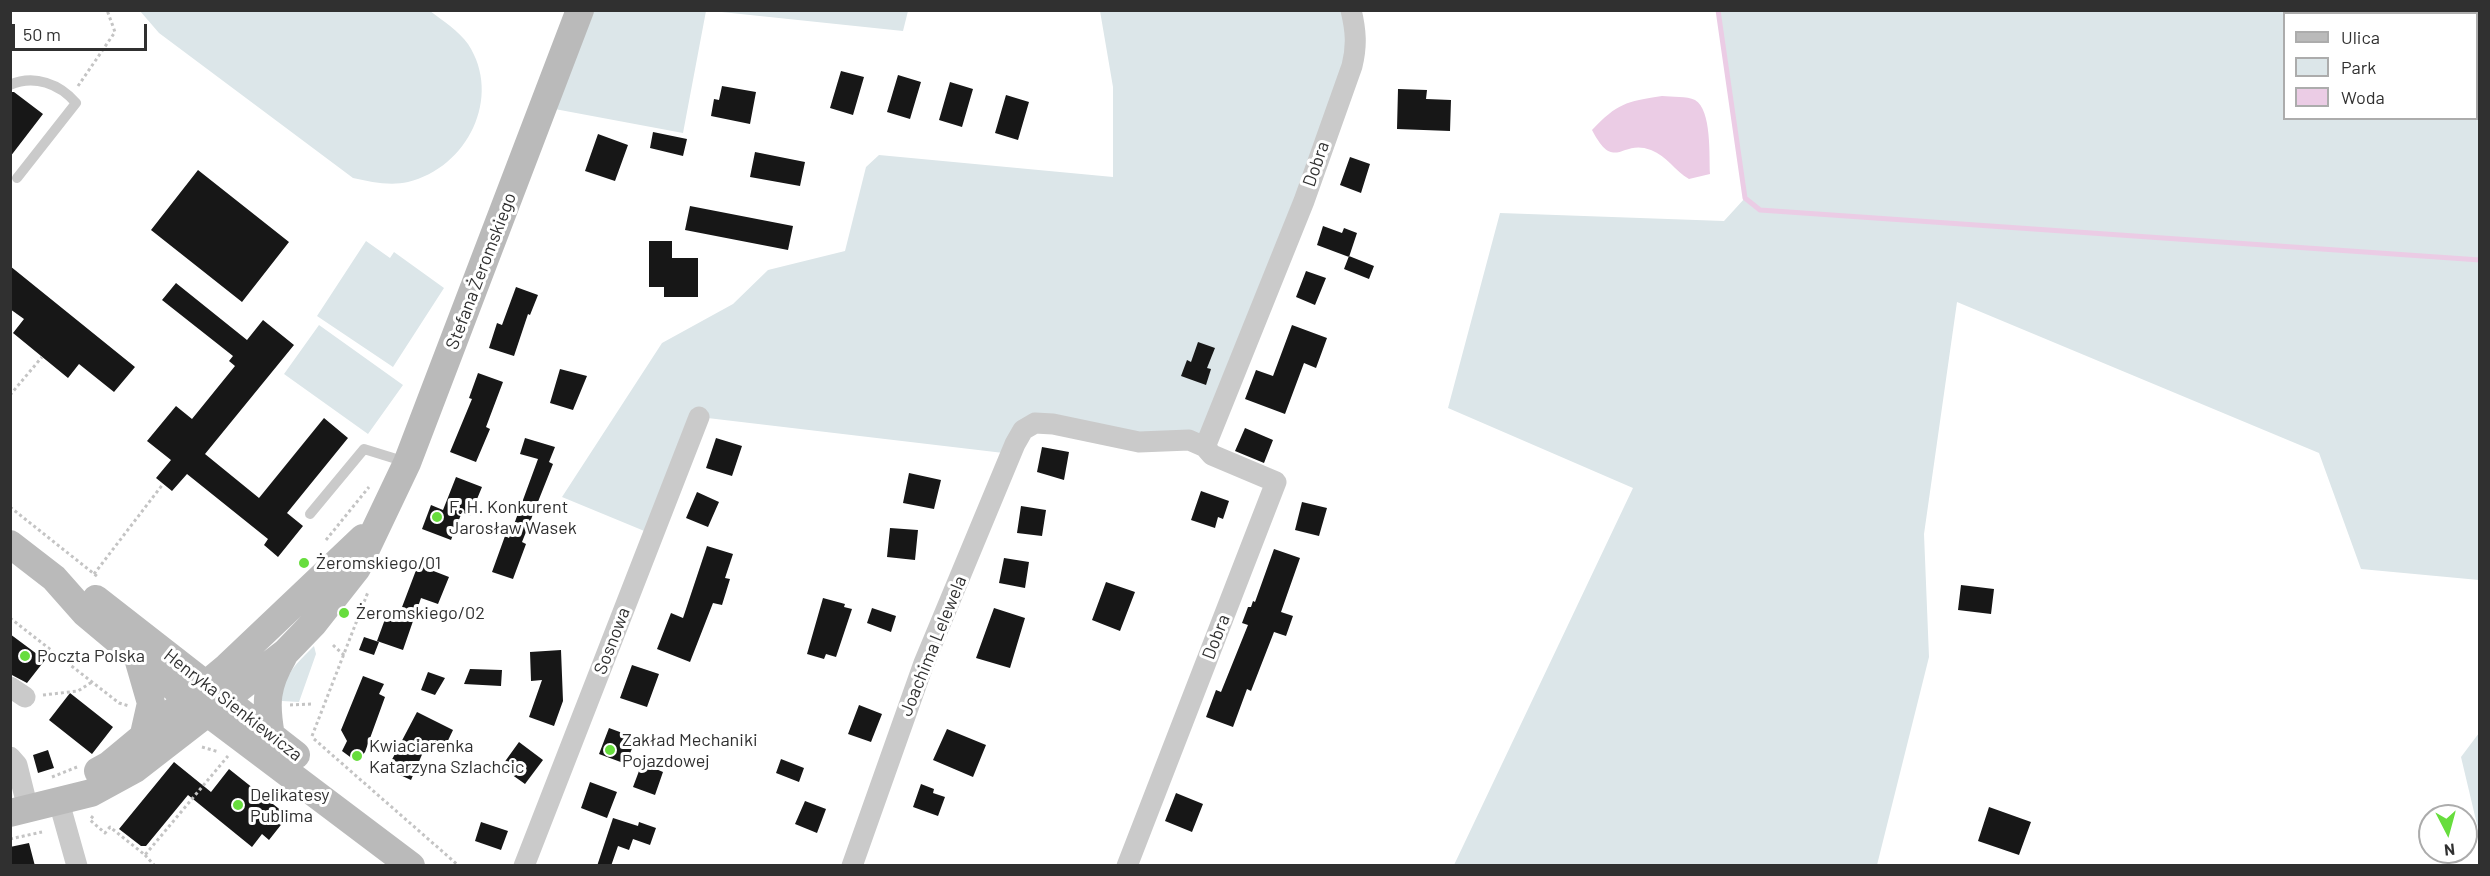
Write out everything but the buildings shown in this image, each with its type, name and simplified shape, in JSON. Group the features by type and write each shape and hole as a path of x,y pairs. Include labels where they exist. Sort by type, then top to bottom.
{"street":[{"name":"Stefana Żeromskiego","path":"271,736 266,707 271,677 286,652 313,624 357,568 377,529 407,463 580,10"},
{"name":"Dobra","path":"1205,447 1304,201 1352,66 1356,50 1356,31 1351,10"},
{"name":"Sosnowa","path":"524,866 699,417"},
{"name":"Dobra","path":"1023,430 1035,423 1053,424 1139,441 1189,441 1205,447 1212,455 1276,482 1127,866"},
{"name":"Joachima Lelewela","path":"852,866 924,663 1023,430"},
{"name":"Stefana Żeromskiego","path":"207,699 359,541 377,529"},
{"name":"Henryka Sienkiewicza","path":"10,544 54,578 85,613 138,658 271,736 433,866"},
{"name":"Henryka Sienkiewicza","path":"54,578 100,601 207,699 411,866"},
{"name":"Stefana Żeromskiego","path":"207,699 286,652"},
{"path":"138,658 152,703 144,734"},
{"path":"59,802 83,779 110,765 144,734 207,699"},
{"path":"10,758 17,765 27,818 59,802 91,793 135,768 207,699"},
{"path":"59,802 77,866"}],"lane":[{"path":"10,84 20,80 44,82 70,96 76,103 69,115 17,178"},
{"path":"310,514 364,448 407,463"}],"path":[{"path":"70,96 115,32 107,10"},
{"path":"10,395 42,357"},
{"path":"94,574 163,484"},
{"path":"10,618 119,703 130,706"},
{"path":"333,645 345,656"},
{"path":"18,692 78,691 92,682"},
{"path":"285,705 313,704"},
{"path":"312,736 321,747 459,866"},
{"path":"194,744 228,756 238,763"},
{"path":"145,855 228,756"},
{"path":"95,814 90,820 105,832 110,826 156,866"},
{"path":"10,839 27,818"}],"green space":[{"path":"908,10 903,31 712,11"},
{"path":"140,11 430,11 455,30 468,44 478,65 482,86 480,107 473,128 462,146 447,162 429,174 408,182 394,184 353,178 159,33"},
{"path":"580,11 706,11 683,133 544,107"},
{"path":"1100,11 1351,11 1356,31 1205,447 1035,423 1012,454 699,417 654,535 562,497 662,343 733,304 768,270 845,251 866,167 879,155 1113,177 1113,87"},
{"path":"1718,11 2479,11 2479,580 2361,569 2319,453 1957,302 1924,534 1929,657 1877,865 1454,865 1633,488 1448,408 1500,213 1724,221 1745,198"},
{"path":"366,241 390,258 394,252 444,288 393,367 317,316"},
{"path":"319,325 403,385 368,434 284,374"},
{"path":"314,646 316,654 299,702 282,701 282,692 287,677"},
{"path":"2479,733 2479,833 2478,804 2472,804 2461,757"}],"water":[{"path":"1662,96 1684,97 1695,100 1700,105 1707,123 1710,174 1689,179 1662,156 1651,150 1632,148 1613,152 1607,150 1592,130 1623,105"}],"waterway":[{"path":"1718,10 1745,198 1760,210 2480,260"}],"place":[{"name":"F. H. Konkurent Jarosław Wasek","path":"437,517"},
{"name":"Żeromskiego/01","path":"304,563"},
{"name":"Żeromskiego/02","path":"344,613"},
{"name":"Poczta Polska","path":"25,656"},
{"name":"Zakład Mechaniki Pojazdowej","path":"610,750"},
{"name":"Kwiaciarenka Katarzyna Szlachcic","path":"357,756"},
{"name":"Delikatesy Publima","path":"238,805"}]}
